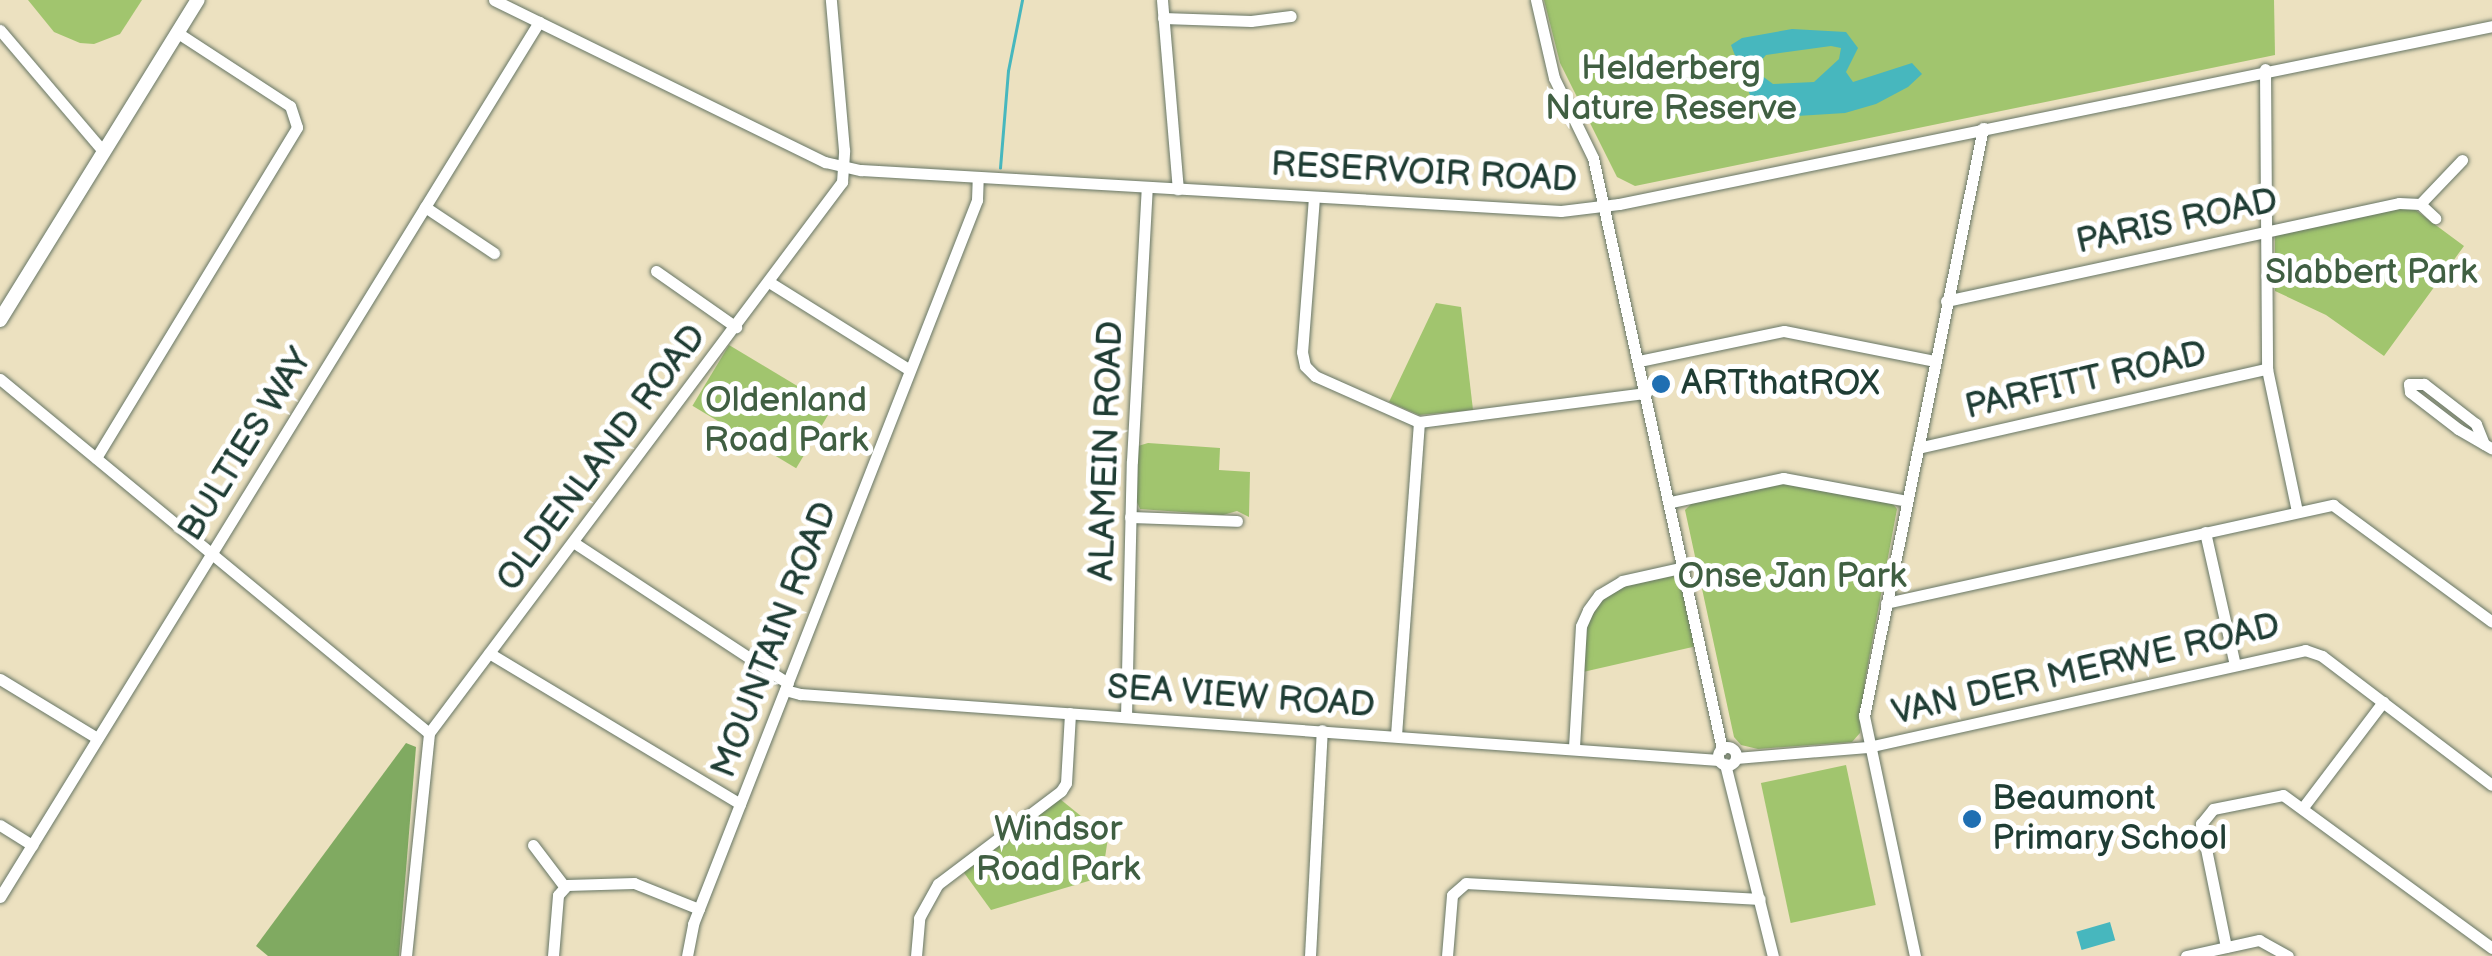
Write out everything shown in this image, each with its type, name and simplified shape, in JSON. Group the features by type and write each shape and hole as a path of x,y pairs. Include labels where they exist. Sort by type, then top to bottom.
{"street":[{"path":"0,320 198,0"},
{"name":"RESERVOIR ROAD","path":"494,0 825,162 844,166 1562,211 1604,207 2492,26"},
{"name":"OLDENLAND ROAD","path":"406,956 423,752 429,733 839,189 844,166 832,0"},
{"path":"1162,0 1178,189"},
{"path":"1536,0 1554,78 1590,149 1773,956"},
{"path":"1163,18 1251,21 1291,16"},
{"name":"BULTIES WAY","path":"0,897 539,22"},
{"path":"0,30 103,151"},
{"path":"96,458 297,127 290,106 178,34"},
{"path":"2264,70 2267,369 2296,510"},
{"path":"1916,956 1868,747 1866,702 1983,128"},
{"path":"2434,218 2420,204 2462,160"},
{"name":"MOUNTAIN ROAD","path":"687,956 699,909 977,200 978,177"},
{"name":"ALAMEIN ROAD","path":"1126,717 1130,517 1147,187"},
{"path":"1314,197 1305,366 1315,376 1419,422 1646,392"},
{"name":"PARIS ROAD","path":"1946,301 2267,229 2400,203 2420,204"},
{"path":"425,206 494,253"},
{"path":"656,270 736,326"},
{"path":"769,282 910,370"},
{"path":"1639,360 1784,331 1934,361"},
{"name":"PARFITT ROAD","path":"1918,448 2267,369"},
{"path":"0,379 429,733"},
{"path":"2410,384 2424,384 2476,424 2488,447 2410,392 2410,384"},
{"path":"1396,735 1419,422"},
{"path":"1671,502 1782,478 1907,501"},
{"path":"1886,603 2321,504 2341,508 2492,622"},
{"path":"1130,517 1237,522"},
{"path":"2205,532 2234,665"},
{"name":"SEA VIEW ROAD","path":"573,542 786,686 1070,713 1728,755"},
{"path":"1574,747 1581,626 1588,610 1606,590 1622,581 1685,567"},
{"name":"VAN DER MERWE ROAD","path":"1728,755 1868,747 2311,651 2492,785"},
{"path":"490,653 740,804"},
{"path":"0,679 98,738"},
{"path":"2304,806 2383,702"},
{"path":"916,956 922,909 938,884 1061,791 1070,713"},
{"path":"1310,956 1322,730"},
{"path":"2226,947 2201,837 2203,818 2213,809 2273,796 2292,797 2492,948"},
{"path":"0,825 32,844"},
{"path":"533,844 564,886"},
{"path":"564,886 634,883 699,909"},
{"path":"1447,956 1452,895 1466,883 1760,899"},
{"path":"552,956 558,896 564,886"},
{"path":"2186,956 2259,940 2288,956"}],"green space":[{"path":"28,0 142,0 120,34 94,44 80,43 54,32"},
{"name":"Helderberg Nature Reserve","path":"1544,0 2274,0 2275,55 1635,186 1617,177 1560,63"},
{"name":"Slabbert Park","path":"2401,206 2414,209 2464,246 2384,356 2326,315 2275,291 2275,237 2281,230"},
{"path":"1436,303 1461,307 1473,410 1419,415 1389,402"},
{"name":"Oldenland Road Park","path":"729,345 833,407 796,468 692,406"},
{"path":"1148,443 1220,448 1219,470 1250,472 1249,517 1237,511 1223,515 1140,509 1138,446"},
{"name":"Onse Jan Park","path":"1782,482 1893,504 1897,509 1865,680 1860,733 1852,742 1758,749 1741,745 1734,737 1685,510 1694,501"},
{"path":"1670,575 1681,579 1697,646 1583,672 1588,621 1602,599 1623,586"},
{"path":"406,743 416,747 399,956 268,956 256,946"},
{"path":"1846,765 1876,905 1791,923 1761,783"},
{"name":"Windsor Road Park","path":"1060,799 1108,838 1102,877 991,910 962,870"}],"water":[{"path":"1792,29 1846,32 1858,48 1846,72 1853,82 1912,63 1922,74 1908,87 1876,104 1845,113 1797,116 1774,111 1750,95 1731,45 1742,38","holes":["1841,48 1839,59 1814,82 1773,84 1761,75 1759,63 1766,55"]},
{"path":"2110,922 2115,940 2082,950 2076,932"}],"waterway":[{"path":"1000,168 1008,71 1022,0"}],"place":[{"name":"ARTthatROX","path":"1661,384"},
{"name":"Beaumont Primary School","path":"1972,819"}]}
